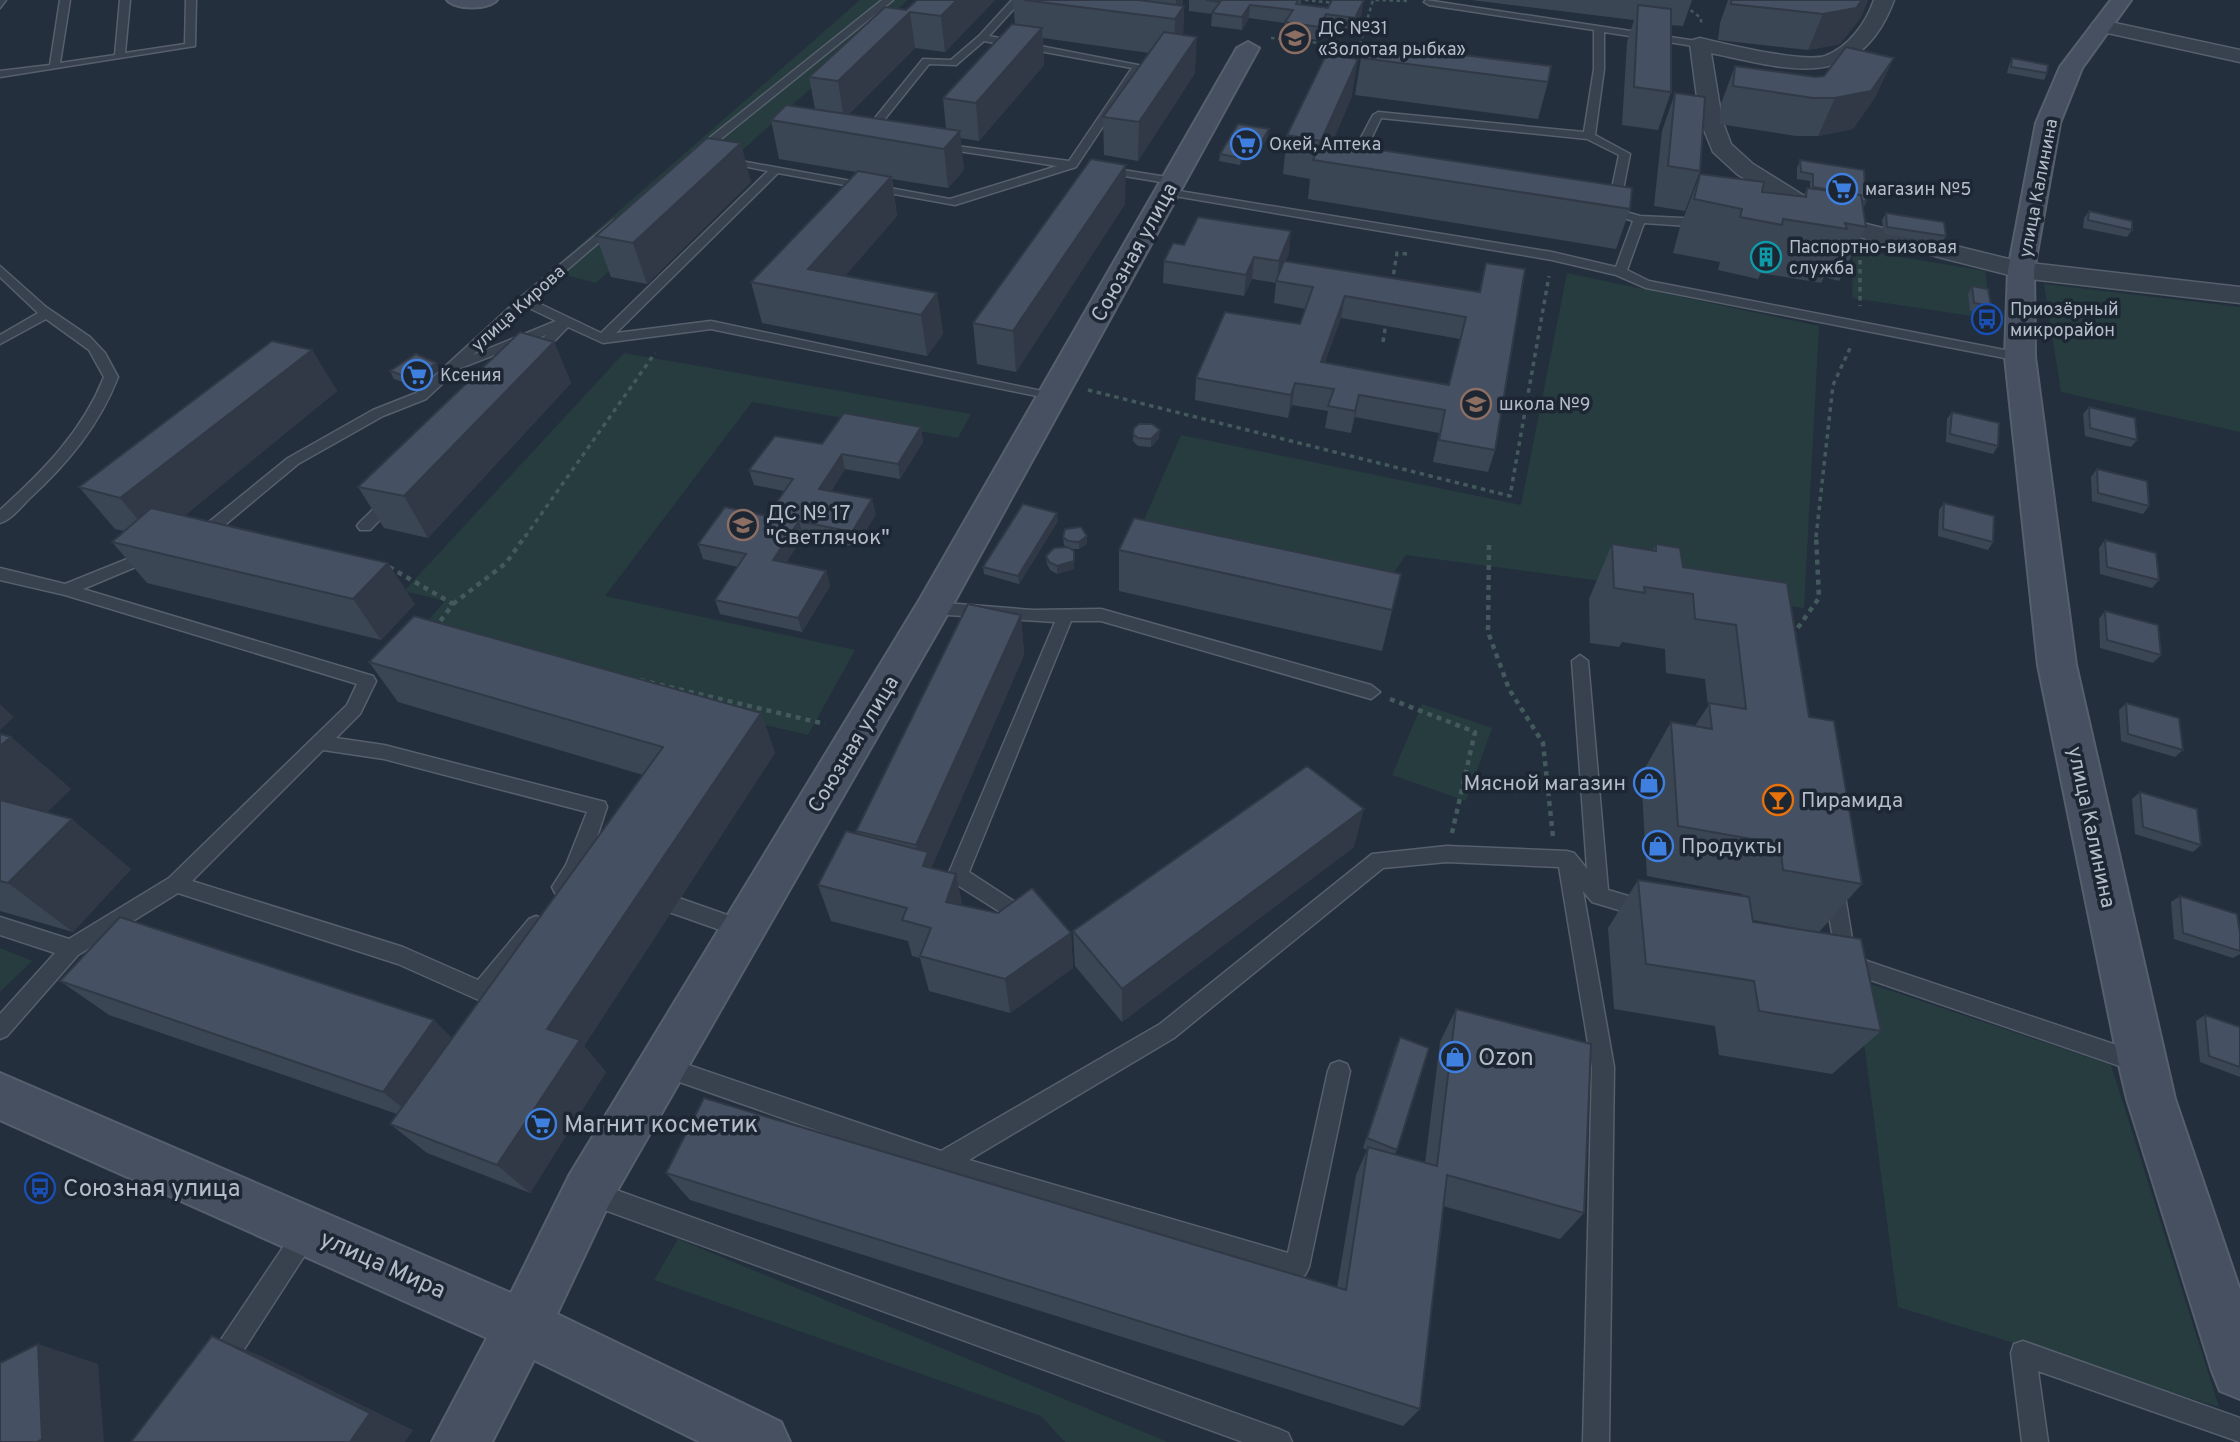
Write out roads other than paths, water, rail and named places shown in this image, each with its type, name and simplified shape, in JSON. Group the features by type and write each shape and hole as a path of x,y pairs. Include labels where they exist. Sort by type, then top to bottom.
{"main road":[{"path":"457,0 487,0"},
{"name":"улица Калинина","path":"2111,13 2071,67 2048,123 2021,270 2020,357 2057,665 2143,1065 2151,1099 2240,1371"},
{"name":"Союзная улица","path":"461,1442 523,1326 588,1192 933,608 1248,48"},
{"name":"улица Мира","path":"0,1096 523,1326 761,1442"}],"street":[{"path":"1700,44 1724,51 1826,63 1862,41 1879,17 1884,0"},
{"path":"2111,13 2240,56"},
{"name":"улица Калинина","path":"1700,44 1706,97 1721,146 1745,169 1820,225 2021,270"},
{"path":"2021,270 2240,295"}],"lane":[{"path":"0,5 1,0"},
{"path":"55,67 65,0"},
{"path":"120,57 125,0"},
{"path":"0,74 190,46 191,0"},
{"path":"686,162 888,0"},
{"path":"867,134 926,61 953,63 982,38 1017,0"},
{"path":"1429,2 1700,44"},
{"path":"1589,136 1599,69 1599,27"},
{"path":"696,153 951,203 1072,165 1138,66 982,38"},
{"path":"746,115 759,117"},
{"path":"1349,173 1378,115 1589,136 1625,154 1613,212 1640,219 1692,224 1714,223"},
{"path":"853,132 881,136"},
{"path":"921,142 1085,167"},
{"path":"603,339 776,169"},
{"path":"1097,169 1170,186 1552,256 1619,272 1646,284 2020,357"},
{"name":"улица Кирова","path":"186,540 209,530 293,461 378,412 421,396 524,300 625,214"},
{"path":"1619,272 1640,219"},
{"path":"1820,225 1860,237 1941,250"},
{"path":"0,270 6,283 93,344 105,360 111,377 97,411 48,474 0,518"},
{"path":"524,300 603,339 669,333 711,325 1056,390"},
{"path":"0,340 47,313"},
{"path":"449,370 566,321"},
{"path":"519,370 566,321"},
{"path":"365,526 404,487"},
{"path":"66,590 162,550"},
{"path":"0,574 66,590 367,681 355,709 176,884 71,949 0,1029"},
{"path":"933,608 1065,616 1101,615 1371,692"},
{"path":"1008,908 958,875 1065,616"},
{"path":"1580,661 1599,896"},
{"path":"176,884 403,956 481,992 581,872 598,807 384,752 320,743"},
{"path":"942,1163 1167,1031 1379,860 1447,854 1561,859 1599,896 1664,914"},
{"path":"1561,859 1603,1066 1596,1442"},
{"path":"1830,868 1846,963"},
{"path":"676,906 743,929"},
{"path":"0,926 71,949"},
{"path":"1820,956 2143,1065"},
{"path":"662,1066 942,1163 1297,1267 1339,1071"},
{"path":"588,1192 1279,1442"},
{"path":"205,1386 308,1230"},
{"path":"2035,1442 2023,1353 2240,1431"}],"place":[{"name":"ДС №31 «Золотая рыбка»","path":"1295,38"},
{"name":"Окей, Аптека","path":"1246,144"},
{"name":"магазин №5","path":"1842,189"},
{"name":"Паспортно-визовая служба","path":"1766,257"},
{"name":"Приозёрный микрорайон","path":"1987,319"},
{"name":"Ксения","path":"417,375"},
{"name":"школа №9","path":"1476,404"},
{"name":"ДС № 17 \"Светлячок\"","path":"743,525"},
{"name":"Мясной магазин","path":"1649,783"},
{"name":"Пирамида","path":"1778,800"},
{"name":"Продукты","path":"1658,846"},
{"name":"Ozon","path":"1455,1057"},
{"name":"Магнит косметик","path":"541,1124"},
{"name":"Союзная улица","path":"40,1188"}]}
